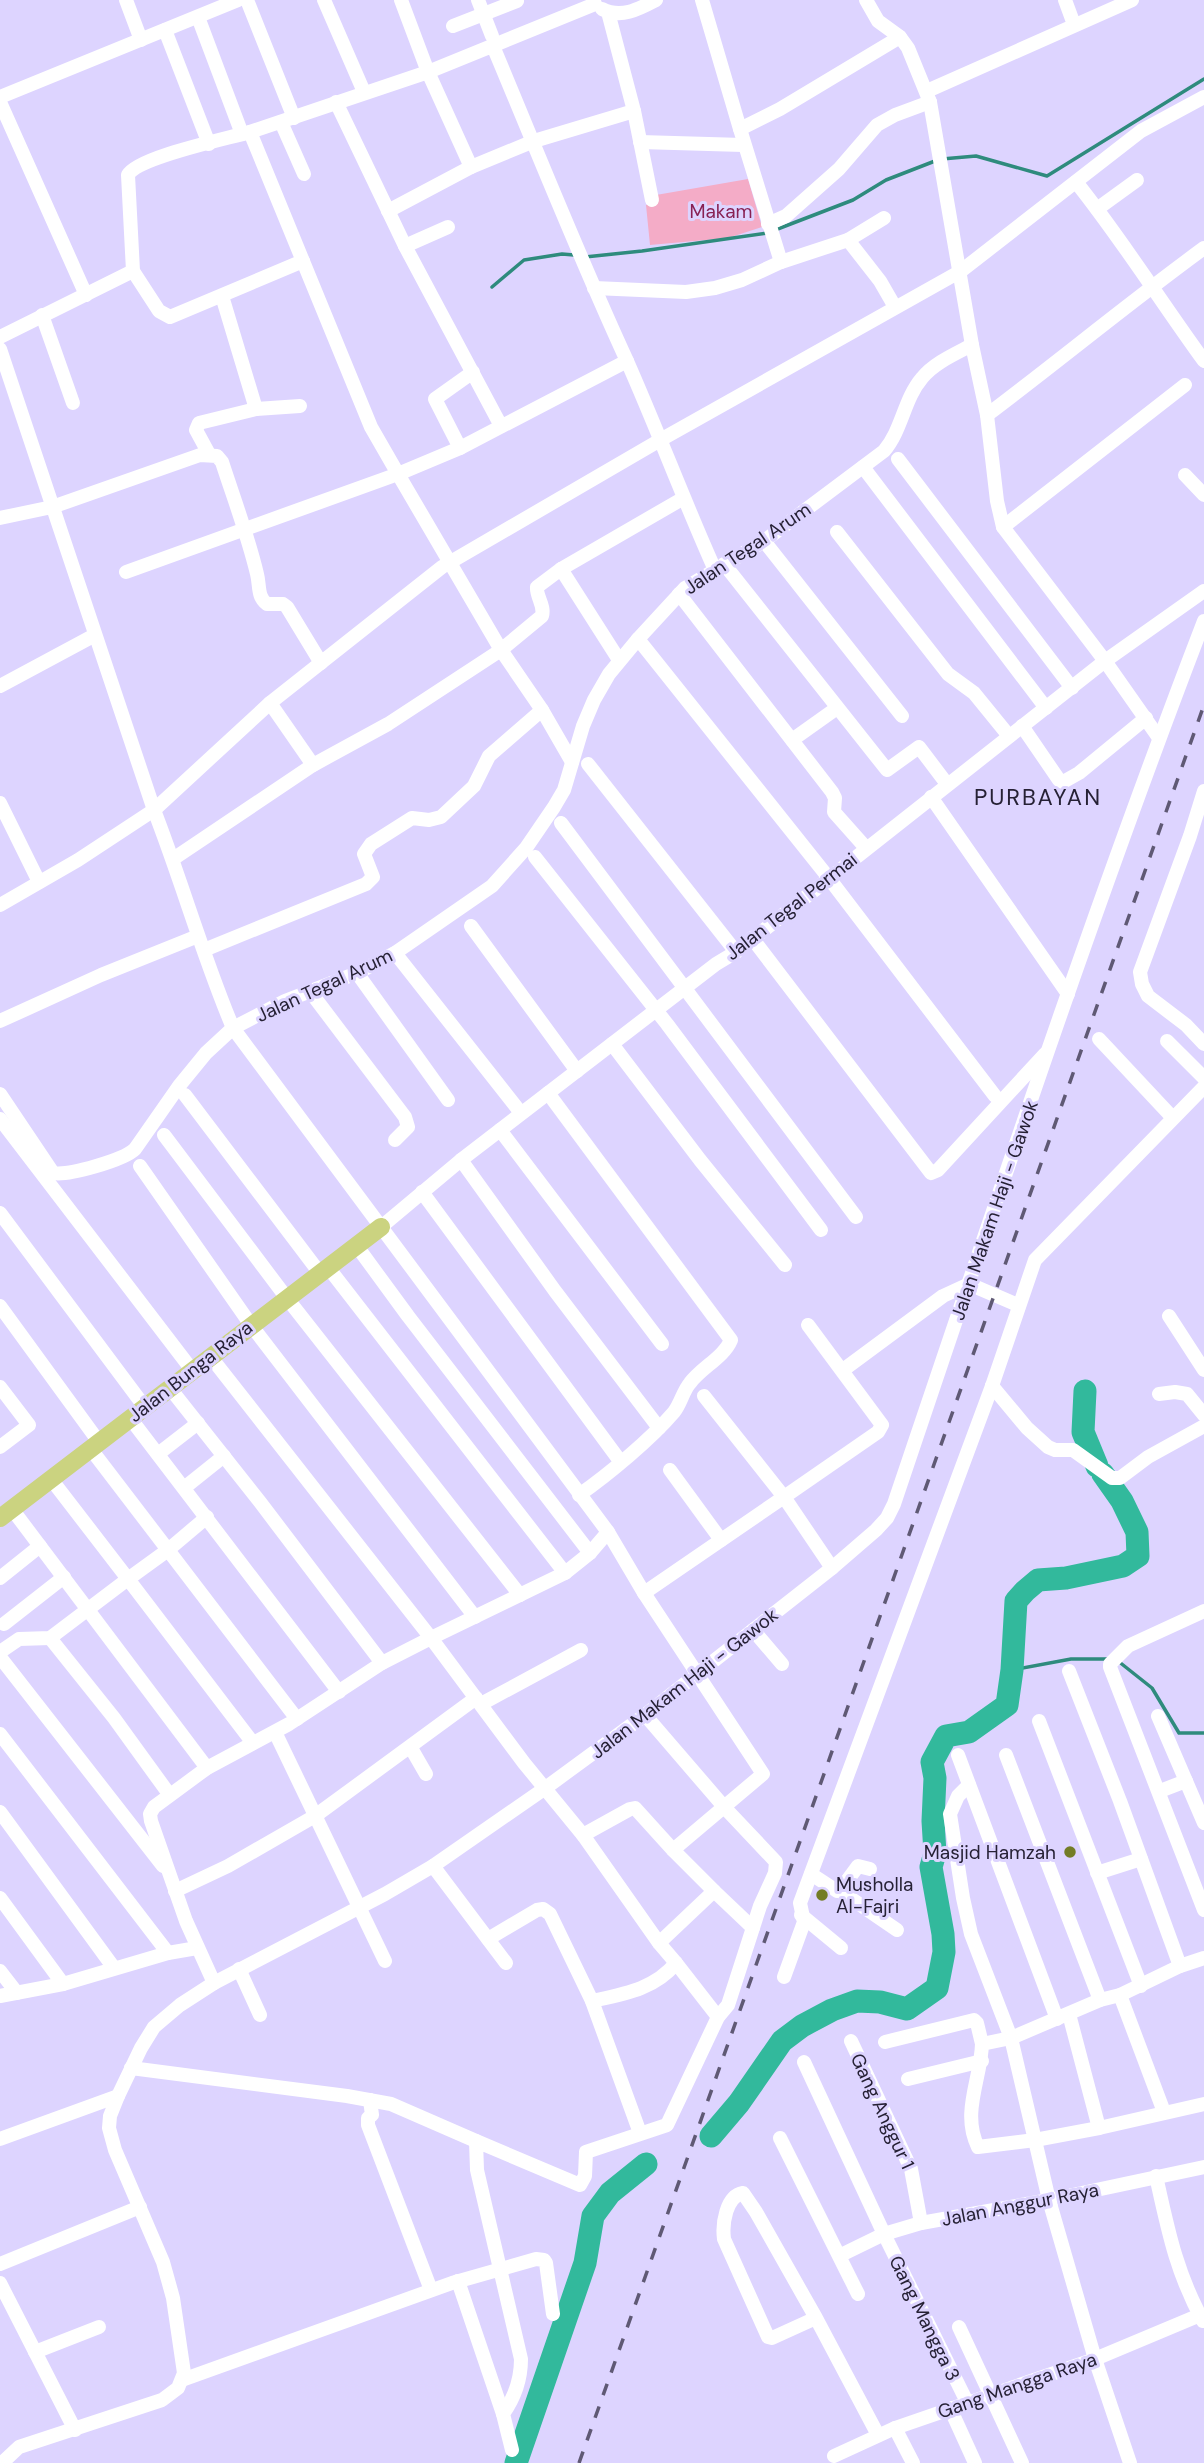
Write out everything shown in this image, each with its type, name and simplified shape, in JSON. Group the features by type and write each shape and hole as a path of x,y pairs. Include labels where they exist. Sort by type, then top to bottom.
{"main road":[{"name":"Jalan Bunga Raya","path":"6,1513 381,1227"}],"street":[{"path":"126,0 141,40"},
{"path":"86,295 0,100 238,0"},
{"path":"247,0 304,174"},
{"path":"324,0 364,92"},
{"path":"401,0 428,72 471,167"},
{"path":"478,0 492,41 576,247 662,439 682,499 720,567 887,770 919,747 947,785"},
{"path":"303,261 173,317 166,317 132,271 129,172 149,161 288,120 428,72 492,41 594,2 608,12 628,13 656,0"},
{"path":"702,0 743,145 781,262"},
{"path":"866,0 878,21 900,37 916,63 929,97 972,345 987,415 997,501 1003,527 1105,661 1159,738"},
{"path":"1065,0 1072,19"},
{"path":"770,229 839,169 877,125 929,97 1132,0"},
{"path":"453,26 517,1"},
{"path":"608,12 634,111 653,200"},
{"path":"198,16 371,428 501,650 572,762"},
{"path":"165,30 209,144"},
{"path":"740,129 780,109 900,37"},
{"path":"337,102 405,246 500,426"},
{"path":"0,905 78,860 154,810 270,703 449,563 662,439 961,271 1141,131 1202,102"},
{"path":"388,211 471,167 534,141 634,111"},
{"path":"640,142 743,145"},
{"path":"1097,209 1137,180"},
{"path":"1076,182 1204,360"},
{"path":"594,288 704,290 741,280 781,262 848,240 884,218"},
{"path":"405,246 448,227"},
{"path":"848,240 880,281 895,307"},
{"path":"987,415 1204,248"},
{"path":"0,337 132,271"},
{"path":"222,296 256,409"},
{"path":"42,315 72,403"},
{"name":"Jalan Tegal Arum","path":"0,1094 53,1173 71,1172 125,1157 135,1149 192,1069 233,1028 309,990 395,953 492,886 543,826 564,790 583,726 594,700 619,660 690,584 764,541 888,447 924,375 972,345"},
{"path":"0,349 154,810 233,1028 608,1532 763,1774 673,1850"},
{"path":"126,572 398,474 460,448 627,361"},
{"path":"460,448 435,399 473,372"},
{"path":"1003,527 1185,385"},
{"path":"209,454 196,430 197,425 256,409 300,406"},
{"path":"0,518 52,505 209,454 216,456 222,462 244,530 258,577 261,598 268,604 283,604 287,607 321,663"},
{"path":"898,459 1072,688"},
{"path":"863,467 1046,708"},
{"path":"1185,475 1204,495"},
{"path":"173,859 313,765 388,723 501,650 542,616 544,610 537,587 561,569 682,499"},
{"path":"837,533 948,674 974,693 1009,736"},
{"path":"764,541 902,716"},
{"path":"561,569 619,660"},
{"name":"Jalan Tegal Permai","path":"381,1227 461,1160 684,988 736,952 1105,661 1204,590"},
{"path":"679,594 834,795 834,812 866,848"},
{"name":"Jalan Makam Haji - Gawok","path":"182,2380 184,2367 169,2279 111,2139 110,2116 131,2068 155,2027 180,2005 239,1969 433,1866 645,1716 832,1567 887,1518 1068,993 1204,621"},
{"path":"0,686 96,635"},
{"path":"638,639 828,877 995,1096"},
{"path":"270,703 313,765"},
{"path":"792,740 837,708"},
{"path":"204,950 366,884 373,877 365,858 367,848 412,818 429,820 441,817 474,786 486,759 541,710"},
{"path":"1022,726 1063,782 1079,773 1146,718"},
{"path":"588,764 736,952"},
{"path":"1204,791 1140,972 1148,996 1186,1025 1204,1044"},
{"path":"931,797 1068,993"},
{"path":"0,803 39,882"},
{"path":"561,823 856,1217"},
{"path":"536,857 667,1024 821,1230"},
{"path":"471,926 577,1071"},
{"path":"0,1021 101,975 198,936"},
{"path":"752,938 933,1174 1048,1051"},
{"path":"395,953 522,1113"},
{"path":"356,972 448,1100"},
{"path":"309,990 405,1117 408,1127 395,1140"},
{"path":"1099,1039 1172,1117"},
{"path":"1167,1041 1204,1079"},
{"path":"612,1044 700,1160 785,1265"},
{"path":"784,1977 804,1922 800,1903 992,1386 1030,1272 1041,1252 1204,1087"},
{"path":"548,1093 730,1335 730,1343 691,1381 677,1409 659,1428 601,1479 579,1494"},
{"path":"185,1095 565,1573"},
{"path":"0,1119 192,1370"},
{"path":"500,1130 662,1344"},
{"path":"164,1135 286,1297 520,1595"},
{"path":"461,1160 555,1291 659,1428"},
{"path":"140,1166 251,1325 475,1616"},
{"path":"422,1192 620,1461"},
{"path":"0,1213 144,1406"},
{"path":"356,1245 590,1553"},
{"path":"843,1370 943,1296 969,1284 1018,1305"},
{"path":"0,1306 168,1550 297,1719"},
{"path":"1169,1317 1204,1370"},
{"path":"644,1592 882,1429 880,1419 808,1325"},
{"path":"211,1356 431,1638 544,1789 583,1835 659,1943 718,2017"},
{"path":"992,1386 1027,1428 1048,1447 1055,1450 1073,1450 1112,1478 1120,1478 1148,1457 1203,1427 1187,1394 1159,1394"},
{"path":"0,1387 29,1424 0,1447"},
{"path":"169,1387 382,1663"},
{"path":"704,1396 784,1497 832,1567"},
{"path":"130,1418 339,1692"},
{"path":"158,1454 198,1423"},
{"path":"184,1488 224,1456"},
{"path":"670,1470 721,1540"},
{"path":"51,1479 253,1743"},
{"path":"6,1513 40,1546 207,1768"},
{"path":"170,1876 0,1655 16,1640 50,1638 168,1550 207,1517"},
{"path":"214,1983 175,1891 150,1814 154,1807 207,1768 297,1719 382,1663 565,1573 590,1553 608,1532"},
{"path":"0,1578 40,1546"},
{"path":"16,1640 2,1622 64,1577"},
{"path":"1204,1611 1128,1646 1110,1664 1204,1910"},
{"path":"753,1630 782,1664"},
{"path":"50,1638 114,1718 169,1794"},
{"path":"175,1891 228,1866 315,1816 479,1701 581,1650"},
{"path":"1069,1671 1180,1966"},
{"path":"131,2068 391,2104 580,2185 585,2176 586,2152 663,2127 670,2122 718,2017 732,1994 760,1906 775,1873 776,1862 645,1716"},
{"path":"1158,1716 1204,1822"},
{"path":"1039,1721 1141,1986"},
{"path":"275,1732 385,1961"},
{"path":"0,1734 168,1953"},
{"path":"411,1748 426,1774"},
{"path":"958,1755 1063,2016 1099,2127"},
{"path":"1006,1755 1100,2000"},
{"path":"1160,1791 1186,1782"},
{"path":"969,1786 958,1796 950,1814 971,1934 1011,2038 1049,2200 1095,2359 1130,2463"},
{"path":"583,1835 635,1808 673,1850 753,1928"},
{"path":"0,1812 114,1968"},
{"path":"1097,1872 1141,1859"},
{"path":"1189,1868 1204,1862"},
{"path":"433,1866 506,1963"},
{"path":"839,1891 858,1866 870,1869"},
{"path":"811,1874 897,1930"},
{"path":"659,1943 715,1891"},
{"path":"0,1898 63,1984"},
{"path":"488,1939 537,1910 543,1909 550,1914 592,2001 640,2133"},
{"path":"801,1915 841,1948"},
{"path":"0,1996 63,1984 168,1953 202,1958"},
{"path":"982,2044 1011,2038 1204,1958"},
{"path":"592,2001 636,1991 667,1974 676,1963"},
{"path":"239,1969 260,2015"},
{"path":"0,1971 17,1993"},
{"path":"1120,1995 1164,2112"},
{"path":"885,2042 974,2020 977,2023 982,2044 982,2061 974,2089 970,2122 978,2147 1035,2140 1204,2104"},
{"name":"Gang Anggur 1","path":"850,2041 911,2169 921,2223"},
{"path":"908,2079 982,2061"},
{"name":"Gang Mangga 3","path":"804,2062 884,2234 967,2402"},
{"path":"0,2139 118,2096"},
{"path":"370,2100 372,2115 368,2118 368,2125 431,2290"},
{"path":"780,2138 841,2255 858,2294"},
{"path":"476,2141 477,2170 521,2359 521,2375 503,2414"},
{"name":"Jalan Anggur Raya","path":"841,2255 884,2234 921,2223 1049,2200 1204,2167"},
{"path":"1156,2176 1175,2258 1187,2291 1202,2318"},
{"path":"816,2318 772,2339 768,2337 724,2239 723,2223 733,2198 738,2193 747,2196 816,2318 878,2435"},
{"path":"0,2264 140,2207"},
{"path":"1,2463 19,2447 162,2400 175,2392 182,2380 431,2290 536,2259 544,2260 553,2314"},
{"path":"458,2281 503,2414 512,2451"},
{"path":"0,2283 75,2430"},
{"name":"Gang Mangga Raya","path":"839,2457 895,2428 1095,2359 1202,2318"},
{"path":"35,2352 99,2327"},
{"path":"959,2327 1022,2463"},
{"path":"950,2408 975,2463"},
{"path":"895,2428 913,2463"}],"green space":[{"name":"Makam","path":"748,179 762,227 728,238 650,245 646,205 656,202 656,195"}],"waterway":[{"path":"942,159 976,156 1047,176 1204,79"},
{"path":"775,230 853,200 886,180 935,161"},
{"path":"585,257 768,233"},
{"path":"492,287 524,260 562,254 574,255"},
{"path":"1085,1391 1083,1432 1097,1466"},
{"path":"711,2136 739,2103 782,2041 802,2026 832,2010 857,2001 880,2002 907,2009 937,1988 944,1952 931,1867 935,1853 935,1778 932,1762 946,1736 969,1732 1007,1705 1016,1601 1025,1591 1038,1580 1066,1578 1123,1566 1138,1556 1137,1532 1122,1501 1103,1474"},
{"path":"1012,1670 1071,1659 1108,1659"},
{"path":"1118,1661 1152,1688 1179,1733 1204,1733"},
{"path":"516,2463 585,2263 593,2216 610,2193 646,2164"}],"railway":[{"path":"579,2463 1204,705"}],"place":[{"name":"Masjid Hamzah","path":"1070,1852"},
{"name":"Musholla Al-Fajri","path":"822,1895"}],"district":[{"name":"PURBAYAN","path":"1038,797"}]}
